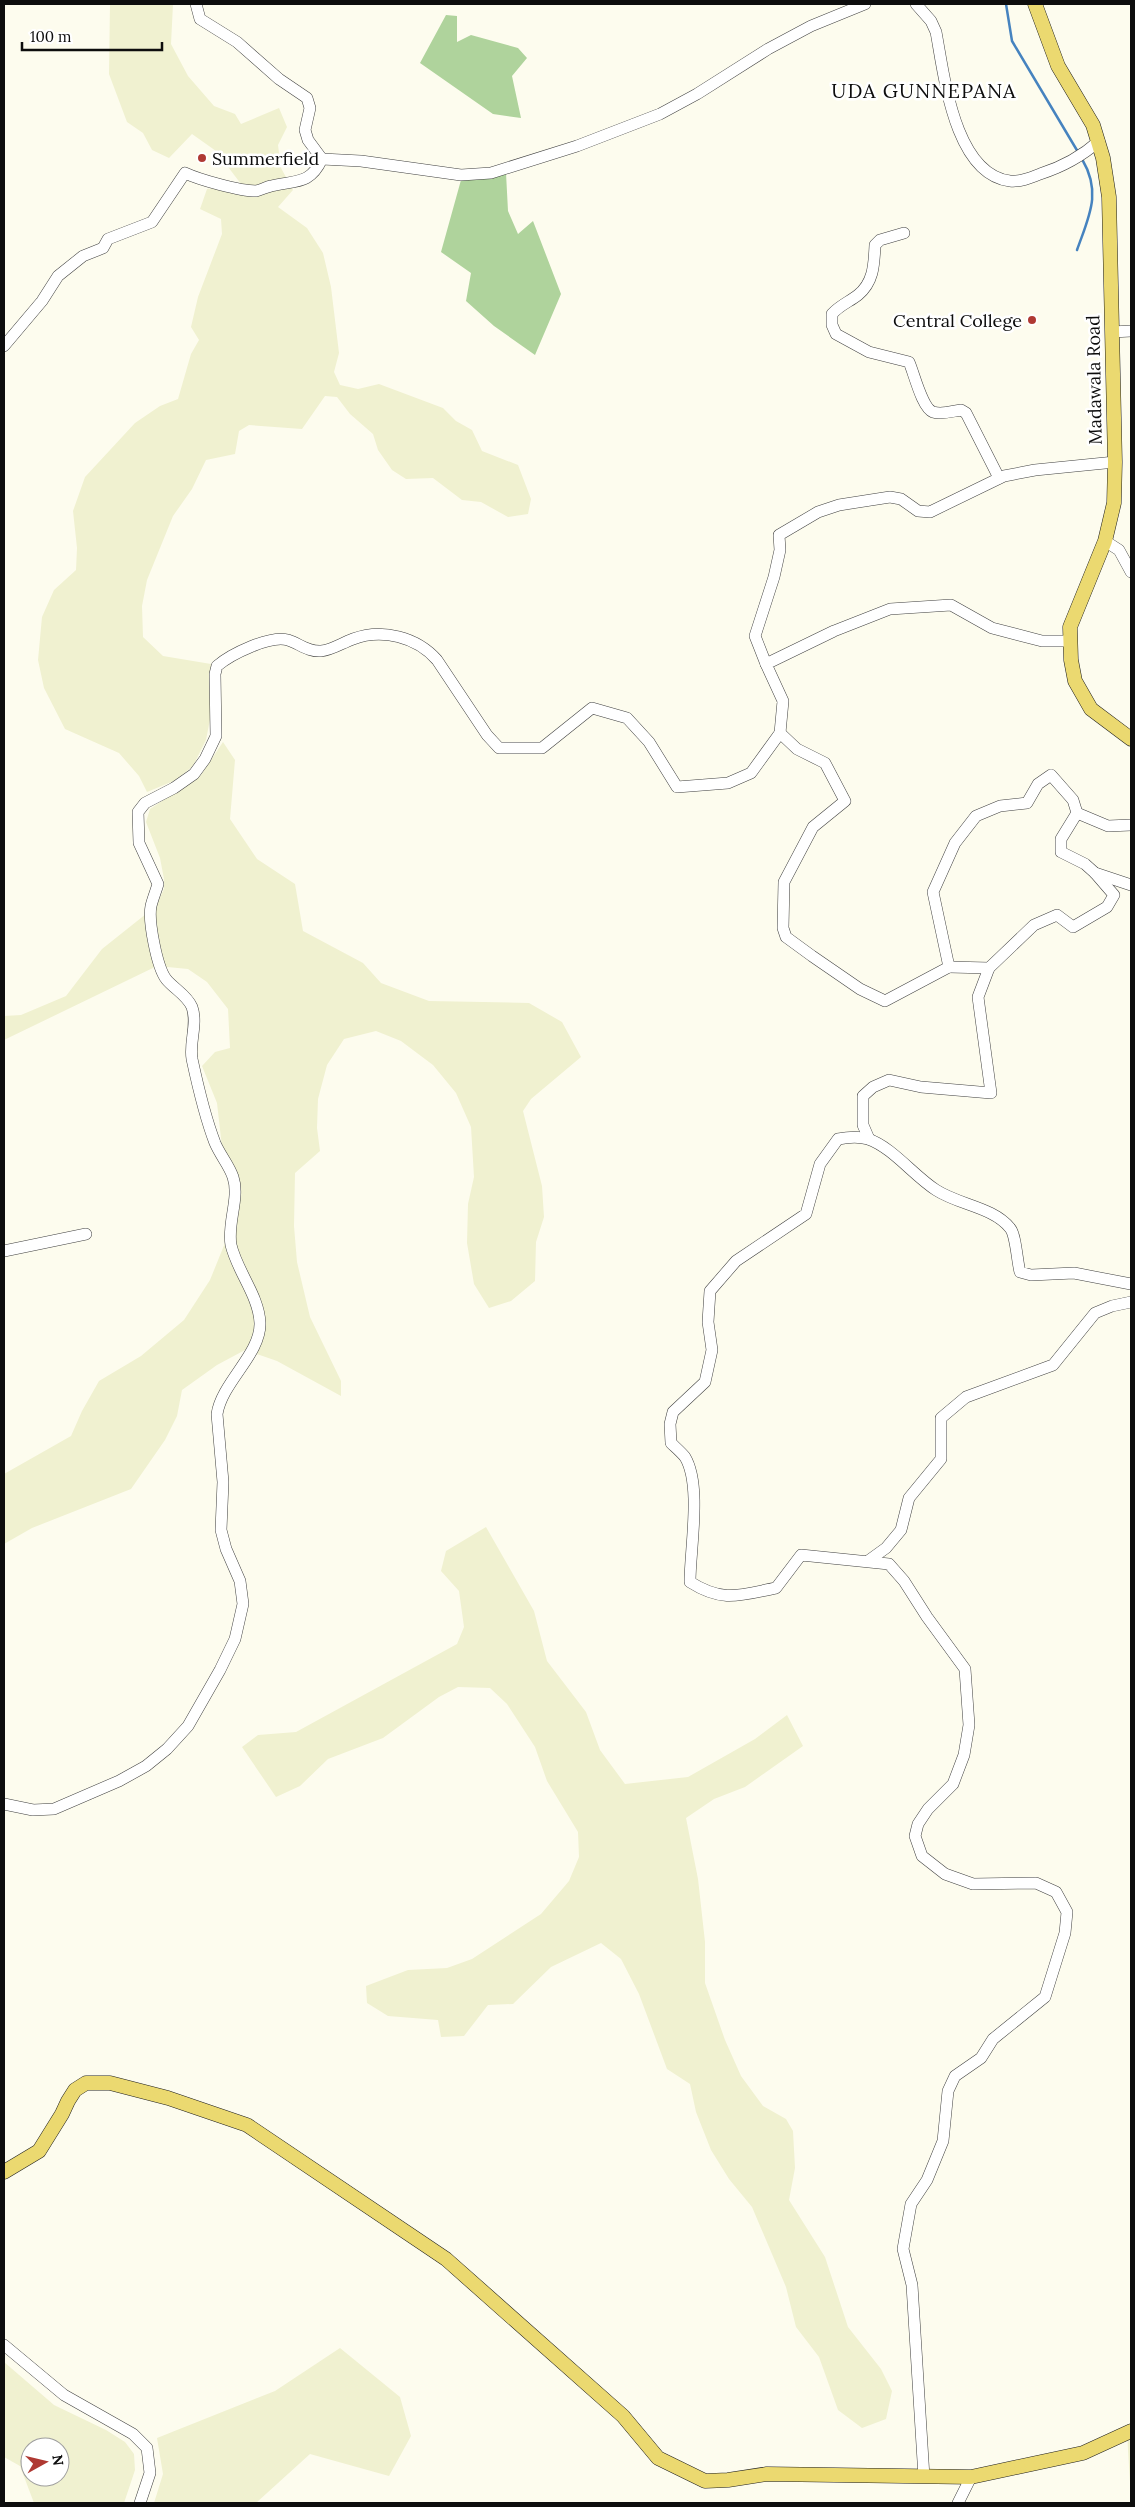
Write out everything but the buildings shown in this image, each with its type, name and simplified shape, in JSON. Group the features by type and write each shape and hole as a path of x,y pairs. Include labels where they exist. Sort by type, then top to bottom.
{"main road":[{"name":"Madawala Road","path":"1036,4 1058,66 1092,125 1099,141 1109,197 1115,462 1114,502 1105,541 1070,626 1075,681 1084,699 1100,717 1131,739"},
{"path":"4,2172 38,2151 62,2114 68,2101 76,2090 86,2083 110,2083 168,2098 247,2125 446,2259 623,2416 658,2458 705,2481 728,2480 767,2474 971,2477 1083,2453 1131,2431"}],"street":[{"path":"196,4 200,18 237,42 279,78 307,98 310,108 305,130 308,140 322,159"},
{"path":"322,159 361,161 461,175 491,173 590,141 660,114 803,30 828,17 864,4"},
{"path":"916,4 931,21 936,32 947,90 961,135 974,158 985,169 997,177 1021,181 1073,161 1099,141"},
{"path":"4,346 42,301 58,276 83,256 103,248 108,239 152,222 185,172 200,179 257,191 270,186 308,178 317,170 322,159"},
{"path":"904,233 880,240 875,245 874,270 868,284 858,295 832,314 832,325 836,334 869,352 908,362 925,405 931,411 940,413 961,410 966,413 999,478"},
{"path":"1112,332 1131,331"},
{"path":"4,1804 33,1810 64,1806 119,1782 157,1758 179,1737 196,1711 231,1649 242,1616 243,1604 240,1581 226,1549 221,1530 223,1482 217,1414 218,1405 258,1337 260,1322 258,1313 237,1265 230,1235 234,1184 215,1141 192,1060 193,1012 188,1000 164,975 160,963 153,931 151,906 158,884 138,843 138,812 141,806 174,788 194,774 205,758 216,736 215,674 217,666 250,647 272,640 287,640 314,652 326,651 371,634 411,640 428,650 437,660 486,734 499,748 542,748 592,708 627,718 649,742 677,787 728,783 751,772 780,733 783,701 755,636 774,577 780,550 779,535 818,512 839,505 890,497 901,499 918,511 930,512 999,478 1035,470 1115,462"},
{"path":"1105,541 1119,550 1131,572"},
{"path":"766,664 834,631 890,609 942,605 951,605 992,628 1042,640 1070,641"},
{"path":"780,733 797,749 825,763 845,801 813,827 784,882 783,928 786,937 860,989 885,1001 949,967 989,968"},
{"path":"949,967 933,892 955,843 976,816 1000,806 1027,803 1038,784 1051,775 1073,800 1077,813"},
{"path":"1077,813 1108,826 1131,825"},
{"path":"869,1139 863,1125 862,1096 873,1087 890,1080 921,1088 991,1094 978,997 989,968 1034,925 1057,915 1073,927 1107,908 1114,894 1085,864 1061,852 1060,839 1077,813"},
{"path":"1095,873 1131,885"},
{"path":"924,2476 912,2286 903,2249 911,2204 927,2180 943,2141 948,2091 955,2076 981,2058 993,2039 1045,1997 1065,1933 1067,1912 1056,1892 1036,1883 973,1884 945,1874 922,1856 915,1836 918,1824 928,1809 953,1784 964,1755 969,1725 965,1669 927,1618 904,1581 889,1564 801,1555 776,1588 733,1596 707,1593 690,1582 694,1525 692,1478 684,1457 671,1443 670,1424 673,1412 705,1382 712,1350 708,1322 710,1291 736,1261 806,1214 820,1164 838,1139 852,1137 869,1139 882,1146 936,1190 970,1206 1001,1217 1013,1230 1020,1272 1032,1275 1074,1273 1131,1284"},
{"path":"4,1251 86,1234"},
{"path":"868,1561 886,1548 901,1530 909,1498 941,1459 941,1418 966,1396 1053,1365 1095,1313 1112,1306 1131,1302"},
{"path":"4,2345 64,2395 133,2434 147,2448 150,2473 140,2503"},
{"path":"958,2503 971,2477"}],"green space":[{"path":"110,4 173,4 171,44 188,76 214,106 235,114 241,124 279,108 287,127 278,145 281,168 293,190 278,207 307,228 323,253 331,287 339,353 334,372 340,385 358,389 379,384 443,408 456,421 472,430 482,451 518,465 531,499 528,514 508,517 481,502 462,500 433,478 406,479 392,470 378,450 373,434 350,414 337,397 325,396 302,429 249,425 239,431 235,454 206,460 192,489 173,516 147,580 142,606 143,637 163,656 211,664 212,709 206,740 193,766 176,780 147,792 139,776 119,753 65,729 44,688 38,660 42,617 54,590 76,570 77,548 73,511 85,477 135,423 160,406 178,399 191,354 199,340 191,327 198,297 222,234 221,219 200,209 207,189 241,184 216,151 192,134 169,158 152,150 143,133 127,122 109,74"},
{"path":"446,15 457,16 457,42 471,35 518,48 527,58 512,76 521,118 493,114 420,63"},
{"path":"506,173 508,211 518,234 533,221 561,294 535,355 494,326 466,301 471,273 441,252 461,180"},
{"path":"223,742 235,760 230,819 257,859 295,884 303,931 363,963 381,983 429,1001 529,1003 562,1022 581,1057 531,1099 523,1111 542,1186 544,1217 536,1242 535,1281 511,1301 489,1308 474,1284 467,1243 468,1204 474,1177 471,1127 456,1093 433,1065 401,1041 376,1031 344,1039 327,1065 318,1099 317,1128 320,1151 295,1173 294,1226 297,1262 310,1317 341,1381 341,1396 277,1361 245,1350 217,1365 182,1390 177,1416 165,1440 131,1489 32,1528 4,1544 4,1474 71,1436 82,1411 99,1381 141,1356 184,1320 210,1280 225,1243 233,1191 223,1156 217,1103 202,1066 215,1052 230,1048 228,1009 207,982 188,969 157,966 4,1040 4,1016 21,1015 66,996 102,949 156,906 164,889 164,879 160,858 146,822 150,809 201,775"},
{"path":"486,1527 534,1611 547,1661 586,1712 600,1750 625,1784 688,1777 755,1739 787,1715 803,1746 745,1787 714,1799 686,1818 698,1879 705,1942 705,1983 725,2040 741,2076 763,2106 786,2119 793,2131 795,2168 789,2200 825,2257 848,2327 881,2369 892,2391 886,2419 862,2428 838,2410 819,2357 796,2327 786,2287 752,2207 729,2179 711,2150 696,2112 690,2084 667,2069 639,1994 621,1959 601,1943 551,1967 513,2004 488,2005 464,2036 441,2037 438,2020 388,2016 367,2003 366,1986 408,1970 447,1968 472,1959 541,1914 569,1881 579,1857 578,1832 547,1781 535,1747 507,1704 490,1688 458,1687 439,1697 383,1738 328,1759 300,1786 276,1797 242,1747 258,1735 296,1732 457,1644 464,1627 459,1591 441,1571 446,1551"},
{"path":"340,2348 400,2397 411,2436 389,2476 310,2454 256,2503 154,2503 163,2474 157,2438 275,2391"},
{"path":"4,2362 54,2405 106,2430 125,2442 134,2454 135,2470 124,2503 34,2503 28,2487 70,2487 70,2437 20,2437 20,2466 4,2457"},
{"path":"1131,2431 1131,2499 1127,2433"}],"waterway":[{"path":"1006,4 1012,41 1078,152"},
{"path":"1077,250 1092,205 1091,183 1082,159"}],"place":[{"name":"Summerfield","path":"202,158"},
{"name":"Central College","path":"1032,320"}],"district":[{"name":"UDA GUNNEPANA","path":"924,90"}]}
